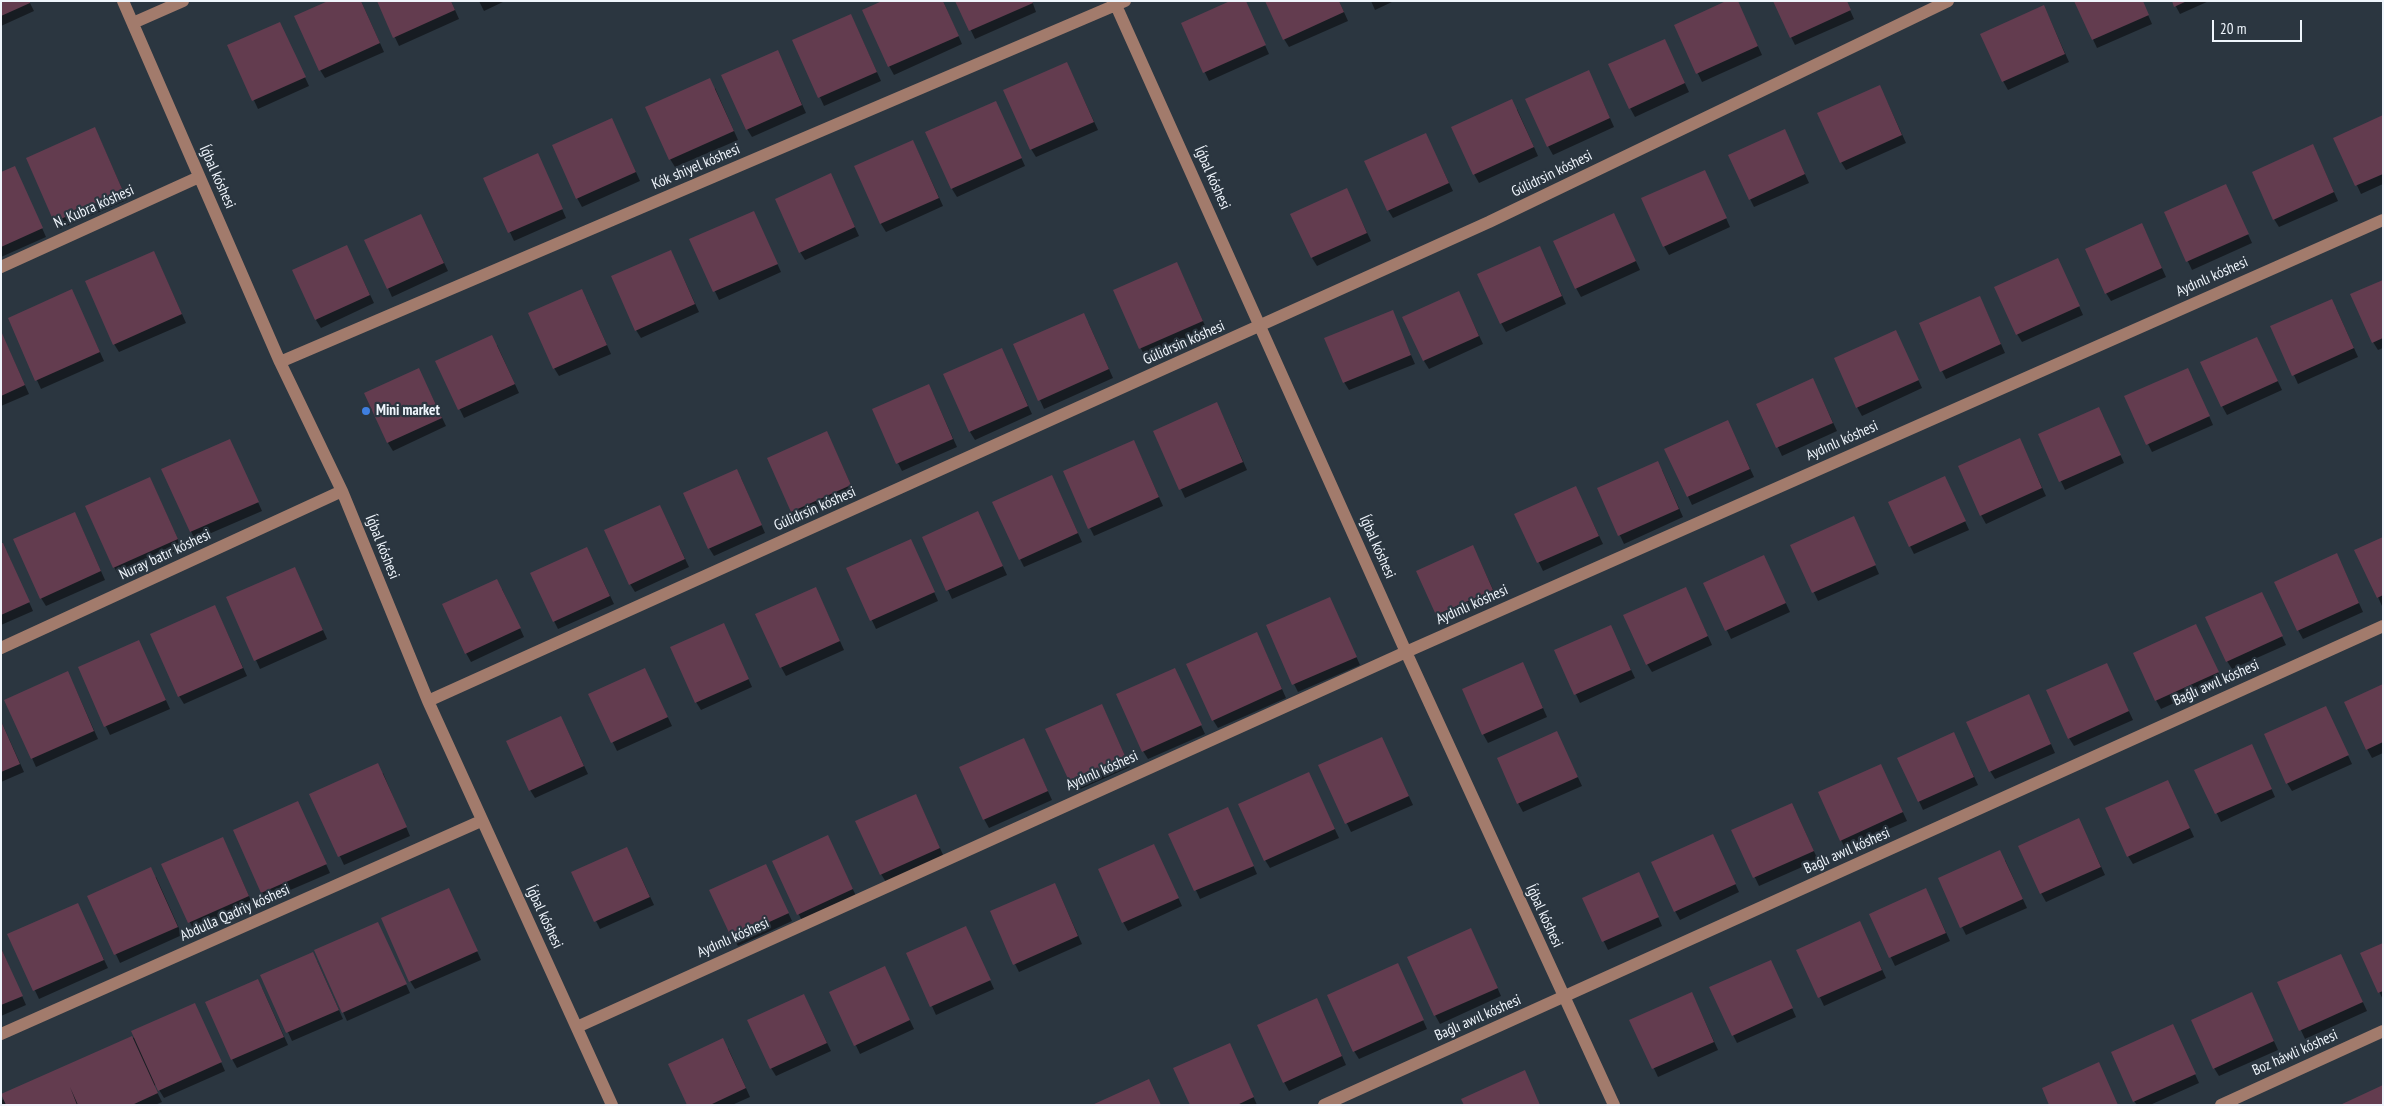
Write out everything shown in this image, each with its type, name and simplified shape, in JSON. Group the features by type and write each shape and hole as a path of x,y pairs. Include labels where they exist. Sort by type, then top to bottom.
{"street":[{"name":"Íǵbal kóshesi","path":"123,1 280,362 342,491 428,701 481,821 612,1105"},
{"path":"133,23 183,1"},
{"name":"Gúlidrsin kóshesi","path":"428,701 1489,222 1948,1"},
{"name":"Íǵbal kóshesi","path":"1118,3 1406,652 1614,1105"},
{"name":"Kók shiyel kóshesi","path":"280,362 1118,3"},
{"name":"N. Kubra kóshesi","path":"1,267 199,177"},
{"name":"Aydınlı kóshesi","path":"576,1027 1406,652 2383,220"},
{"name":"Nuray batır kóshesi","path":"1,648 342,491"},
{"name":"Baǵlı awıl kóshesi","path":"1324,1105 2383,626"},
{"name":"Abdulla Qadriy kóshesi","path":"1,1034 481,821"},
{"name":"Boz háwli kóshesi","path":"2221,1105 2383,1031"}],"building":[{"path":"1,1 30,1 30,3 1,16"},
{"path":"328,1 361,1 380,43 319,71 294,16"},
{"path":"377,1 451,1 455,10 393,38"},
{"path":"882,1 943,1 959,36 888,67 862,10"},
{"path":"955,1 1032,1 1033,3 969,31"},
{"path":"1230,1 1246,1 1266,45 1203,73 1181,23"},
{"path":"1265,1 1339,1 1344,12 1283,40"},
{"path":"1726,1 1738,1 1758,46 1696,74 1674,25"},
{"path":"1773,1 1847,1 1851,10 1790,38"},
{"path":"2074,1 2143,1 2149,15 2092,40"},
{"path":"2172,1 2187,1 2174,7"},
{"path":"2044,5 2065,54 2002,82 1980,34"},
{"path":"851,14 877,72 818,98 792,40"},
{"path":"280,22 306,77 252,101 227,45"},
{"path":"1665,39 1685,83 1629,109 1608,64"},
{"path":"778,50 802,105 746,130 721,75"},
{"path":"1067,62 1094,122 1030,150 1003,90"},
{"path":"1589,70 1610,118 1547,147 1525,99"},
{"path":"710,78 734,131 669,160 645,107"},
{"path":"1880,85 1902,135 1840,163 1817,113"},
{"path":"1512,99 1534,147 1473,175 1451,127"},
{"path":"996,101 1022,158 951,189 925,132"},
{"path":"2383,115 2383,174 2355,186 2333,138"},
{"path":"612,118 636,172 576,199 552,145"},
{"path":"95,127 123,191 54,222 26,158"},
{"path":"1785,129 1805,174 1749,200 1728,155"},
{"path":"1426,133 1449,183 1387,211 1364,161"},
{"path":"913,140 939,198 880,224 854,166"},
{"path":"2313,144 2334,192 2273,220 2252,172"},
{"path":"538,153 563,209 508,233 483,178"},
{"path":"15,166 43,228 1,247 1,172"},
{"path":"1705,170 1727,218 1663,247 1641,198"},
{"path":"831,173 855,227 799,253 775,199"},
{"path":"2226,184 2249,234 2186,262 2164,212"},
{"path":"1347,188 1367,233 1311,258 1290,214"},
{"path":"754,211 778,264 713,292 689,239"},
{"path":"1614,213 1636,261 1575,289 1553,241"},
{"path":"421,214 444,263 387,289 364,240"},
{"path":"2142,223 2162,268 2105,294 2085,249"},
{"path":"347,245 370,295 315,320 292,270"},
{"path":"1540,246 1562,296 1500,324 1477,274"},
{"path":"671,250 695,304 635,331 611,276"},
{"path":"154,251 182,314 113,345 85,281"},
{"path":"2058,258 2080,306 2016,335 1994,287"},
{"path":"1177,262 1203,321 1139,349 1113,290"},
{"path":"2383,280 2383,338 2372,343 2350,294"},
{"path":"72,289 100,352 35,381 8,318"},
{"path":"582,289 607,345 553,369 528,313"},
{"path":"1459,291 1479,336 1423,361 1402,317"},
{"path":"1980,296 2001,344 1940,372 1919,323"},
{"path":"2332,299 2354,348 2292,376 2270,326"},
{"path":"1393,310 1411,355 1343,383 1324,338"},
{"path":"1084,313 1109,369 1038,401 1013,344"},
{"path":"1896,330 1919,380 1856,408 1834,358"},
{"path":"1,331 25,385 1,396"},
{"path":"492,335 515,384 458,410 435,361"},
{"path":"2257,337 2278,381 2221,407 2200,362"},
{"path":"1002,348 1028,406 969,432 943,374"},
{"path":"419,368 442,418 387,443 364,393"},
{"path":"2188,368 2210,416 2146,445 2124,396"},
{"path":"1813,378 1833,423 1776,448 1756,404"},
{"path":"929,384 953,439 896,464 872,409"},
{"path":"1217,402 1243,462 1179,490 1153,431"},
{"path":"2099,407 2121,455 2059,482 2038,434"},
{"path":"1728,420 1750,469 1687,497 1664,449"},
{"path":"827,431 851,485 791,512 767,458"},
{"path":"2020,438 2042,488 1980,516 1958,466"},
{"path":"230,439 259,502 190,532 161,469"},
{"path":"1134,440 1159,497 1088,529 1063,471"},
{"path":"1658,461 1679,509 1618,536 1597,488"},
{"path":"737,469 762,525 708,549 683,493"},
{"path":"1052,475 1078,533 1019,560 992,502"},
{"path":"1945,476 1966,521 1909,547 1888,502"},
{"path":"150,477 178,539 113,568 85,506"},
{"path":"1576,486 1599,536 1537,563 1514,514"},
{"path":"660,505 685,559 629,585 604,530"},
{"path":"978,511 1003,566 946,591 922,537"},
{"path":"75,512 101,571 40,599 13,539"},
{"path":"1854,516 1876,565 1812,593 1790,545"},
{"path":"2383,537 2383,595 2377,598 2354,550"},
{"path":"911,539 935,592 870,621 846,568"},
{"path":"1,543 3,543 30,602 1,615"},
{"path":"1473,545 1493,590 1436,615 1416,571"},
{"path":"587,547 610,596 553,622 530,573"},
{"path":"2337,553 2359,603 2297,631 2274,582"},
{"path":"1764,555 1786,603 1725,631 1703,583"},
{"path":"295,567 323,630 254,661 226,597"},
{"path":"497,579 521,628 465,654 442,604"},
{"path":"816,587 840,641 780,668 755,614"},
{"path":"1686,587 1708,636 1646,665 1623,615"},
{"path":"2262,592 2283,636 2226,662 2205,617"},
{"path":"1330,597 1357,657 1292,685 1266,625"},
{"path":"215,605 243,668 178,697 150,634"},
{"path":"724,623 749,679 695,703 670,647"},
{"path":"2196,624 2219,672 2155,701 2133,653"},
{"path":"1611,625 1631,670 1574,695 1554,650"},
{"path":"1257,632 1282,689 1212,721 1186,664"},
{"path":"139,640 166,700 104,727 78,667"},
{"path":"1523,662 1543,708 1482,735 1462,689"},
{"path":"2107,663 2129,711 2068,739 2046,690"},
{"path":"645,668 668,717 611,743 588,694"},
{"path":"1175,668 1202,725 1142,752 1116,694"},
{"path":"68,671 94,731 31,759 4,700"},
{"path":"2383,684 2383,742 2366,750 2344,702"},
{"path":"2029,694 2051,744 1989,772 1966,722"},
{"path":"1102,704 1126,758 1070,783 1045,729"},
{"path":"2326,706 2349,755 2286,784 2264,734"},
{"path":"561,716 584,766 529,791 506,741"},
{"path":"1,721 20,764 1,772"},
{"path":"1557,731 1578,777 1517,804 1497,758"},
{"path":"1954,732 1974,777 1918,802 1897,758"},
{"path":"1382,737 1409,796 1345,824 1318,765"},
{"path":"1024,738 1048,791 983,820 959,767"},
{"path":"2252,744 2272,789 2215,814 2194,770"},
{"path":"378,763 407,827 338,857 309,794"},
{"path":"1881,764 1903,812 1840,841 1818,792"},
{"path":"1309,772 1335,829 1264,861 1238,804"},
{"path":"2168,780 2190,828 2127,857 2105,808"},
{"path":"916,794 940,848 880,875 855,821"},
{"path":"298,801 327,864 261,893 233,830"},
{"path":"1792,803 1814,851 1753,878 1731,830"},
{"path":"1228,807 1254,866 1194,891 1168,834"},
{"path":"2079,818 2101,867 2040,894 2018,846"},
{"path":"1713,834 1736,884 1674,912 1651,862"},
{"path":"828,835 853,889 797,915 772,861"},
{"path":"223,837 249,896 188,923 161,864"},
{"path":"1154,844 1179,898 1122,923 1098,869"},
{"path":"627,847 650,897 594,922 571,872"},
{"path":"2000,850 2023,899 1960,928 1938,878"},
{"path":"766,864 789,913 732,939 709,890"},
{"path":"151,867 178,927 114,955 87,896"},
{"path":"1639,872 1659,917 1602,942 1582,898"},
{"path":"1055,883 1078,936 1013,965 990,911"},
{"path":"449,888 478,951 409,982 381,918"},
{"path":"1926,888 1946,933 1889,958 1869,914"},
{"path":"78,903 104,960 33,991 7,934"},
{"path":"1860,921 1882,970 1818,998 1796,950"},
{"path":"378,922 407,984 342,1013 314,950"},
{"path":"966,926 991,980 930,1007 906,953"},
{"path":"1471,928 1498,988 1434,1016 1407,957"},
{"path":"2383,943 2383,991 2378,993 2360,953"},
{"path":"1,948 23,996 1,1005"},
{"path":"313,952 339,1010 286,1033 260,975"},
{"path":"2341,954 2363,1002 2299,1031 2277,982"},
{"path":"1771,960 1793,1008 1732,1036 1709,987"},
{"path":"1398,963 1424,1020 1353,1052 1327,995"},
{"path":"885,966 910,1020 854,1046 829,992"},
{"path":"258,979 284,1037 231,1060 205,1002"},
{"path":"1692,992 1714,1042 1652,1069 1629,1020"},
{"path":"2252,992 2274,1041 2213,1069 2191,1020"},
{"path":"804,994 827,1043 770,1069 747,1020"},
{"path":"1317,998 1342,1056 1283,1083 1257,1025"},
{"path":"195,1003 222,1062 158,1091 131,1031"},
{"path":"2173,1024 2196,1074 2133,1102 2111,1052"},
{"path":"132,1036 158,1093 132,1105 78,1105 70,1087 77,1105 6,1105 1,1094"},
{"path":"723,1038 746,1088 710,1105 687,1105 668,1064"},
{"path":"1230,1043 1254,1097 1237,1105 1190,1105 1173,1068"},
{"path":"2099,1062 2118,1105 2049,1105 2042,1088"},
{"path":"1525,1070 1540,1105 1464,1105 1461,1099"},
{"path":"1149,1079 1161,1105 1092,1105"},
{"path":"2383,1085 2383,1105 2340,1105"}],"place":[{"name":"Mini market","path":"366,411"}]}
